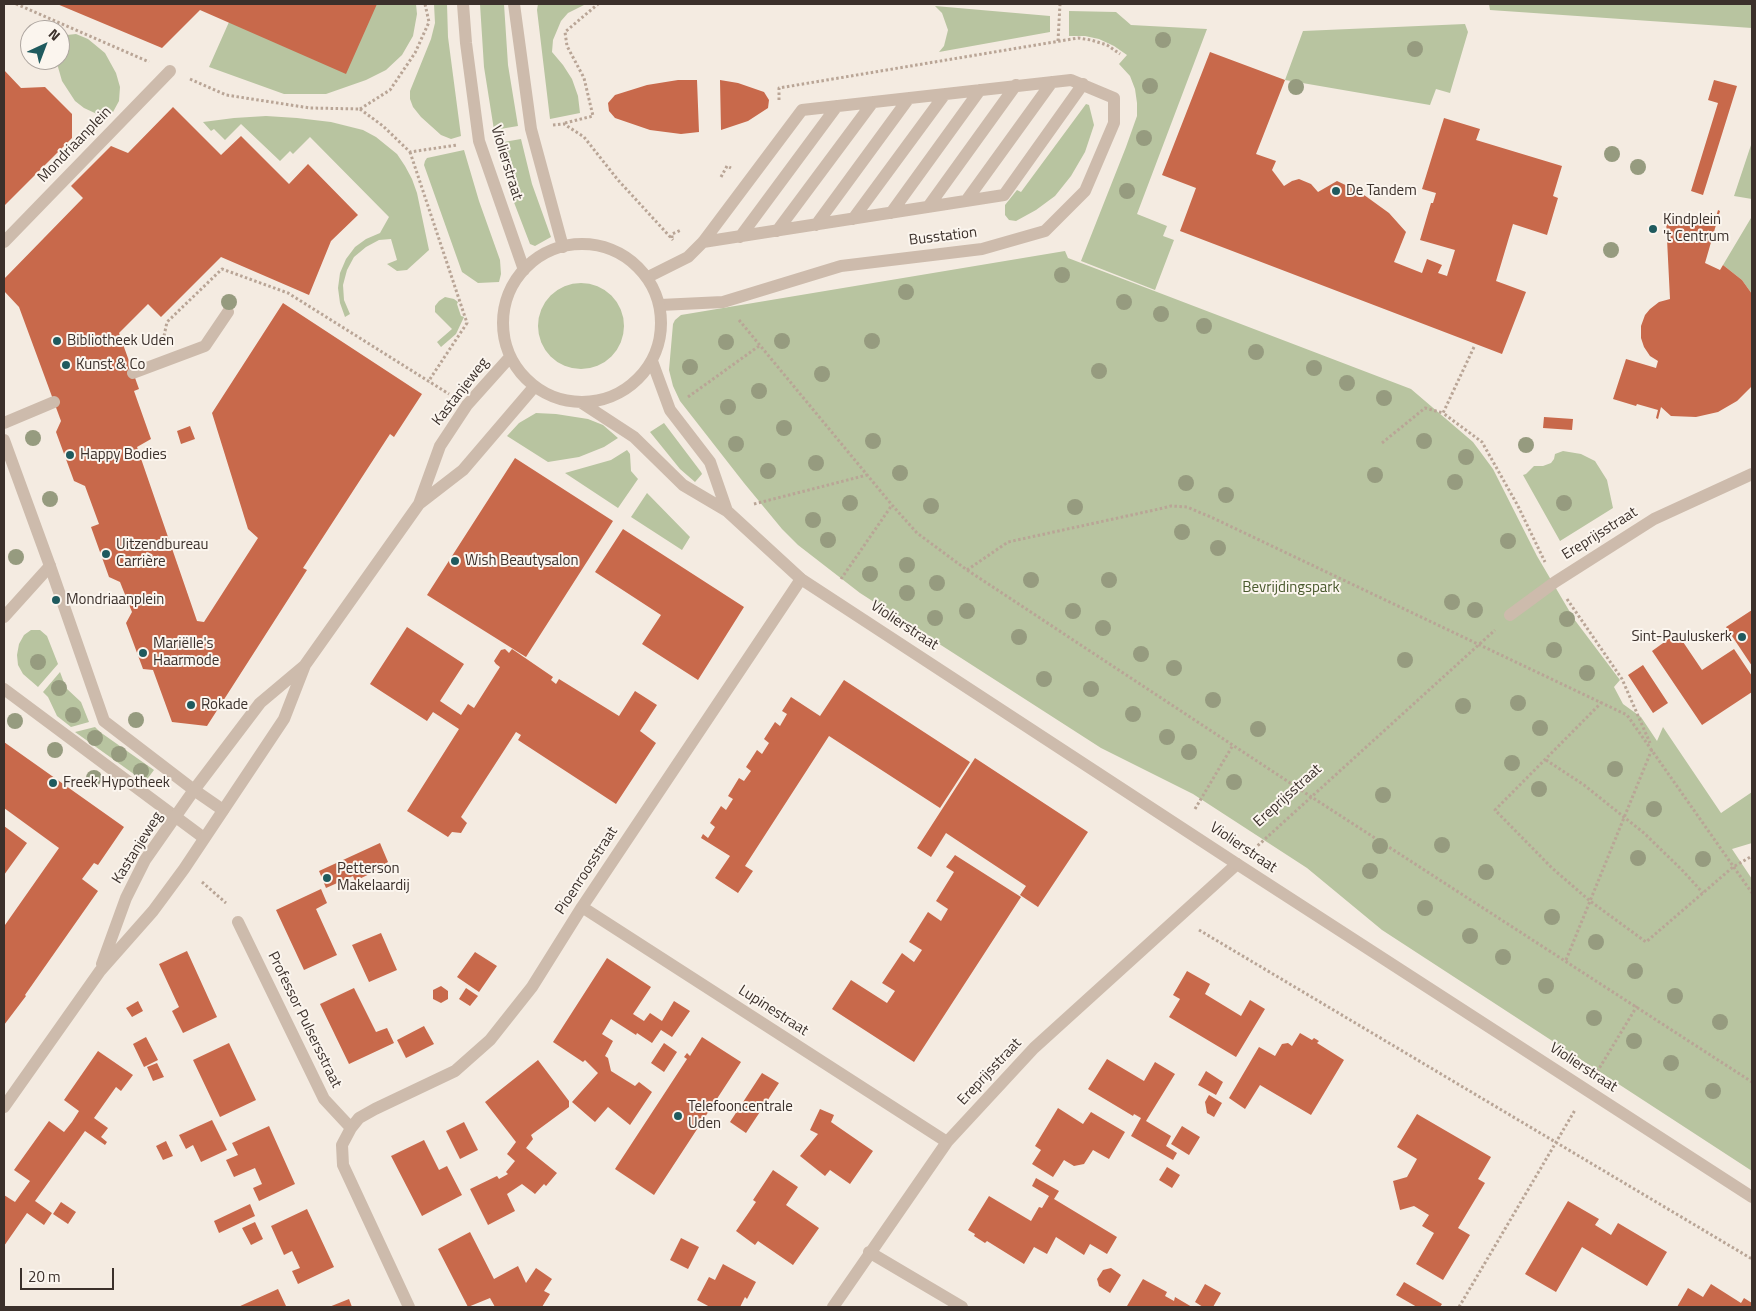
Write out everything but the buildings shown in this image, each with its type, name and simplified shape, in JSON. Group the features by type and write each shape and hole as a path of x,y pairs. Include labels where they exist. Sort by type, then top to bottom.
{"street":[{"name":"Violierstraat","path":"463,4 466,43 479,141 524,270"},
{"path":"514,4 532,129 563,247"},
{"name":"Mondriaanplein","path":"4,242 170,70"},
{"name":"Busstation","path":"650,276 688,257 702,242 802,110 1070,80 1114,98 1114,123 1085,191 1044,231 982,249 841,266 724,302 660,306"},
{"path":"966,201 1052,82"},
{"name":"Busstation","path":"702,242 1004,195 1083,84"},
{"path":"928,207 1016,86"},
{"path":"890,213 980,90"},
{"path":"853,219 945,94"},
{"path":"816,225 909,98"},
{"path":"778,231 873,102"},
{"path":"740,236 837,106"},
{"path":"582,245 605,248 630,257 650,276 660,306 663,319 657,348 652,361 646,371 629,387 606,400 582,403 565,401 549,396 534,387 520,373 510,357 505,343 502,328 509,292 524,270 536,259 563,247 582,245"},
{"path":"133,373 206,346 228,312"},
{"name":"Kastanjeweg","path":"4,1107 100,971 153,911 184,869 284,718 305,665 419,504 440,446 467,405 510,357"},
{"name":"Violierstraat","path":"652,361 670,410 710,462 727,511"},
{"name":"Kastanjeweg","path":"419,504 463,470 534,387"},
{"path":"4,423 54,402"},
{"name":"Violierstraat","path":"582,403 634,437 683,485 727,511 802,579 1752,1198"},
{"path":"4,440 104,721 223,810"},
{"name":"Ereprijsstraat","path":"1510,615 1555,582 1654,519 1752,474"},
{"path":"4,618 50,566"},
{"name":"Pioenroosstraat","path":"351,1128 359,1118 375,1109 455,1071 490,1040 532,988 582,907 802,579"},
{"name":"Kastanjeweg","path":"100,971 126,898 145,860 194,790 260,703 305,665"},
{"path":"4,690 204,838"},
{"name":"Ereprijsstraat","path":"832,1307 946,1142 1034,1048 1237,864"},
{"name":"Lupinestraat","path":"582,907 946,1142"},
{"name":"Professor Pulsersstraat","path":"238,922 324,1099 351,1128"},
{"path":"351,1128 342,1144 343,1166 409,1307"},
{"path":"869,1252 962,1307"}],"path":[{"path":"360,109 390,90 416,53 429,22 425,4"},
{"path":"564,124 593,116 584,78 567,46 565,32 598,4"},
{"path":"1058,41 1060,4"},
{"path":"410,152 467,323 428,382"},
{"path":"158,364 167,322 222,269 288,294 467,405"},
{"path":"670,410 759,346 917,533 966,570 1310,796 1752,1082"},
{"path":"1443,413 1474,347"},
{"path":"1382,443 1425,408 1443,413 1482,442 1518,506 1555,582 1622,679 1653,750 1566,960"},
{"path":"727,511 867,474"},
{"path":"829,597 892,505"},
{"path":"966,570 1008,542 1172,506 1187,507 1481,644 1627,715 1752,893"},
{"name":"Ereprijsstraat","path":"1237,864 1310,796 1481,644 1510,615"},
{"path":"1603,702 1495,810 1552,868 1590,901 1646,942 1734,867 1752,856"},
{"path":"1184,829 1234,745"},
{"path":"1546,760 1584,785 1662,849 1703,893"},
{"path":"184,869 205,884 232,909 238,922"},
{"path":"1178,918 1752,1259"},
{"path":"1459,1307 1637,1006"}],"green space":[{"path":"237,4 301,4 323,7 343,4 416,4 417,14 413,36 402,55 386,70 366,80 326,94 284,94 209,67"},
{"path":"434,4 447,4 448,37 461,136 451,139 441,135 421,117 413,107 410,99 410,91 431,39 435,23"},
{"path":"480,4 504,4 508,65 518,126 494,130 484,67"},
{"path":"538,4 586,4 568,13 561,21 553,40 552,52 572,79 578,96 580,113 550,119 537,10"},
{"path":"1489,4 1752,4 1752,28 1490,10"},
{"path":"935,6 1050,16 1050,32 939,52 944,46 948,30 942,13"},
{"path":"1069,11 1116,12 1131,25 1207,29 1137,214 1167,226 1163,236 1174,240 1155,290 1081,261 1137,116 1137,103 1135,89 1130,76 1119,64 1127,55 1099,39 1085,36 1069,36"},
{"path":"1465,24 1468,32 1450,93 1436,89 1430,105 1285,80 1303,31"},
{"path":"76,34 88,39 105,53 116,73 120,87 119,101 113,112 97,114 84,108 75,101 62,81 59,70 70,70 70,35"},
{"path":"1086,104 1089,105 1094,125 1085,152 1071,176 1055,196 1036,210 1016,221 1009,220 1005,215 1005,205 1017,190 1021,192"},
{"path":"266,116 331,122 363,130 376,137 397,154 412,179 417,193 429,250 407,270 397,271 387,264 397,260 391,239 379,240 366,247 354,257 347,270 343,285 344,300 350,314 345,317 340,303 338,288 340,273 346,259 355,247 366,239 380,233 389,217 310,137 293,154 290,151 280,161 241,124 225,140 214,129 211,131 203,122"},
{"path":"521,139 532,184 551,237 535,246 530,244 510,192 498,143"},
{"path":"1752,142 1752,199 1734,196"},
{"path":"464,150 479,201 500,260 501,274 499,282 478,283 462,272 424,165 427,158"},
{"path":"1751,218 1752,294 1742,280 1723,265"},
{"name":"Bevrijdingspark","path":"1065,251 1068,258 1411,389 1473,442 1493,469 1537,556 1574,619 1620,680 1614,687 1623,704 1641,717 1657,741 1663,727 1721,813 1752,792 1752,843 1732,849 1752,879 1752,1171 1382,930 1307,868 1193,794 1101,748 860,593 798,545 782,529 680,401 673,386 669,370 673,324 681,315"},
{"path":"581,283 597,287 611,296 620,310 624,326 620,342 611,356 597,365 581,369 565,365 551,356 542,342 538,326 542,310 551,296 565,287"},
{"path":"445,297 458,302 461,316 464,317 456,334 441,347 437,342 452,329 435,312 435,306"},
{"path":"536,413 588,419 603,425 618,438 604,447 579,457 548,462 507,436 519,423"},
{"path":"664,423 701,472 702,474 695,482 680,469 650,432"},
{"path":"627,450 630,454 631,471 638,479 618,508 565,473 611,460"},
{"path":"1563,451 1581,454 1595,461 1607,480 1613,508 1560,541 1523,475 1534,466 1543,466 1551,463 1555,454"},
{"path":"647,493 690,537 682,550 631,517"},
{"path":"31,630 40,630 47,636 58,664 38,687 23,674 18,665 19,644 24,635"},
{"path":"60,672 66,688 81,702 89,722 71,727 57,716 48,697 43,692"},
{"path":"95,727 154,770 145,782 75,732"}],"place":[{"name":"De Tandem","path":"1336,191"},
{"name":"Kindplein 't Centrum","path":"1653,229"},
{"name":"Bibliotheek Uden","path":"57,341"},
{"name":"Kunst & Co","path":"66,365"},
{"name":"Happy Bodies","path":"70,455"},
{"name":"Uitzendbureau Carrière","path":"106,554"},
{"name":"Wish Beautysalon","path":"455,561"},
{"name":"Mondriaanplein","path":"56,600"},
{"name":"Sint-Pauluskerk","path":"1742,637"},
{"name":"Mariëlle's Haarmode","path":"143,653"},
{"name":"Rokade","path":"191,705"},
{"name":"Freek Hypotheek","path":"53,783"},
{"name":"Petterson Makelaardij","path":"327,878"},
{"name":"Telefooncentrale Uden","path":"678,1116"}]}
